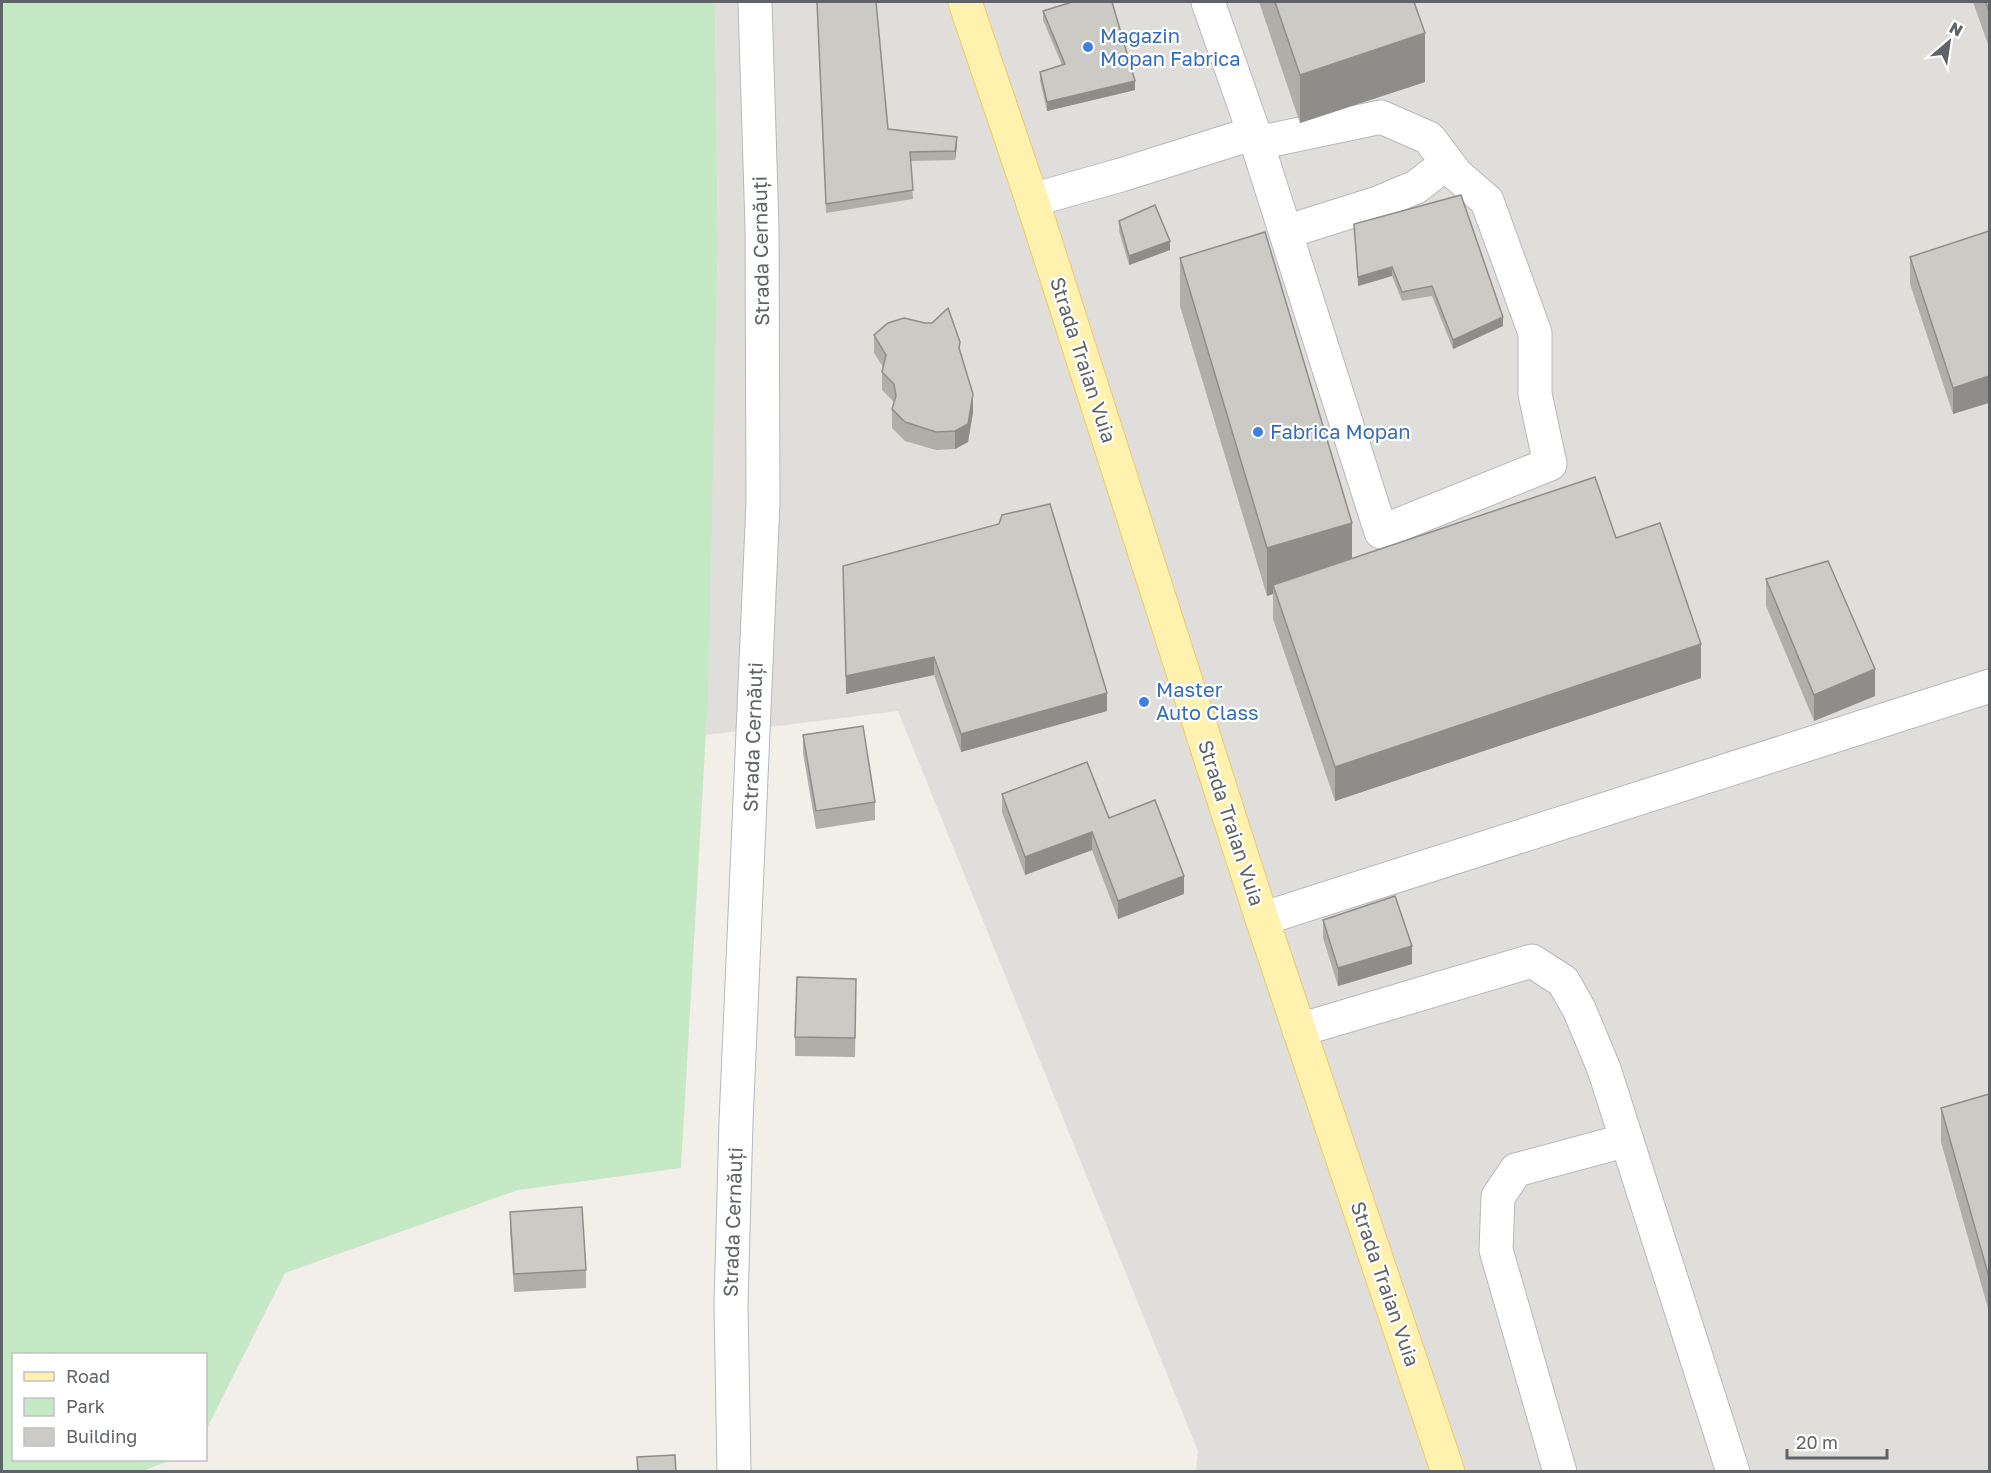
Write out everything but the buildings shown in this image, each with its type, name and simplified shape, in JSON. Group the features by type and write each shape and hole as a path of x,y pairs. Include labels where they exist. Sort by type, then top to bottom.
{"main road":[{"name":"Strada Traian Vuia","path":"965,2 1032,200 1262,919 1448,1472"}],"street":[{"name":"Strada Cernăuți","path":"734,1472 730,1304 763,502 762,227 755,2"},
{"path":"1032,200 1256,138 1381,117 1429,138 1456,174 1487,201 1535,333 1535,394 1550,464 1382,532 1256,138 1208,2"},
{"path":"1286,232 1378,203 1416,188 1448,163"},
{"path":"1262,919 1989,686"},
{"path":"1299,1030 1532,961 1563,981 1579,1009 1604,1069 1733,1472"},
{"path":"1560,1472 1496,1250 1498,1197 1516,1170 1627,1140"}],"shaded area":[{"path":"715,2 1989,2 1989,1471 1196,1471 1198,1451 898,711 706,735 718,244"}],"green space":[{"path":"2,2 715,2 718,244 708,697 681,1168 518,1190 285,1273 207,1428 207,1353 12,1353 12,1461 169,1461 142,1471 2,1471"}],"place":[{"name":"Magazin Mopan Fabrica","path":"1088,47"},
{"name":"Fabrica Mopan","path":"1258,432"},
{"name":"Master Auto Class","path":"1144,702"}]}
